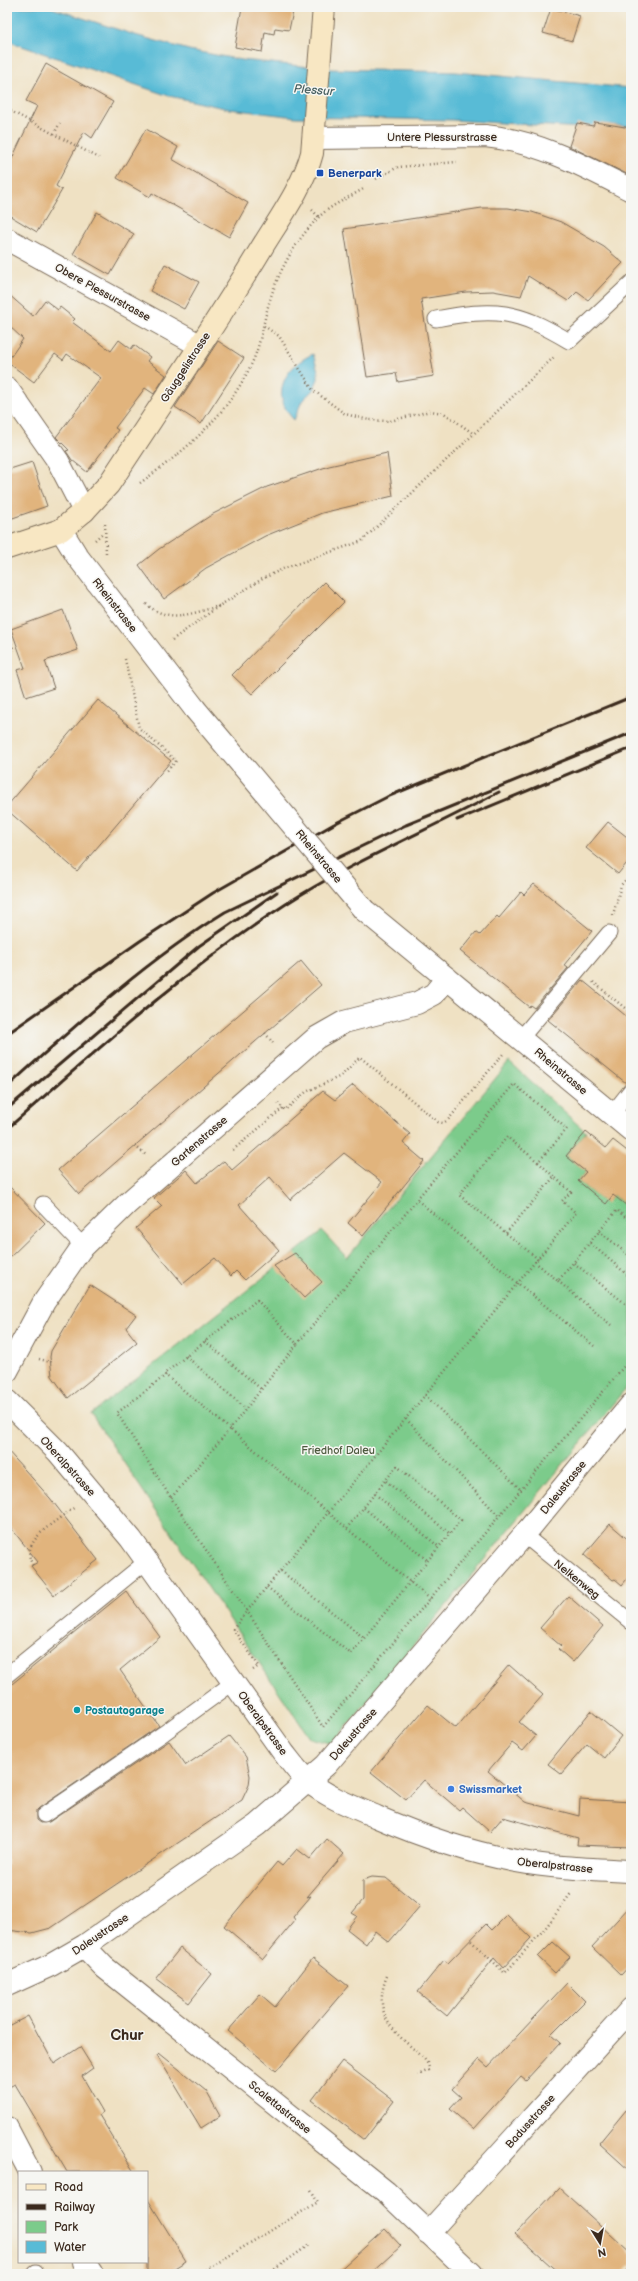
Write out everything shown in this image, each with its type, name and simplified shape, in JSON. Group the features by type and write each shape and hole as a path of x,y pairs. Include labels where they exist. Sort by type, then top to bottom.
{"street":[{"name":"Gäuggelistrasse","path":"7,548 61,530 84,511 109,484 199,345 234,294 287,205 307,167 314,132 324,7"},
{"name":"Untere Plessurstrasse","path":"314,132 485,136 504,138 542,148 564,156 631,190"},
{"name":"Obere Plessurstrasse","path":"7,239 199,345"},
{"path":"7,388 58,461 84,511"},
{"name":"Rheinstrasse","path":"61,530 77,556 195,709 364,910 447,978 514,1044 612,1114 631,1130"},
{"name":"Gartenstrasse","path":"7,1371 44,1302 83,1246 128,1203 316,1038 344,1022 417,1003 434,994 447,978"},
{"name":"Oberalpstrasse","path":"7,1401 58,1452 147,1561 283,1752 308,1782 356,1808 404,1828 452,1845 515,1861 586,1869 631,1871"},
{"name":"Daleustrasse","path":"10,1977 51,1965 84,1946 257,1825 308,1782 326,1765 524,1535 631,1405"},
{"name":"Scalettastrasse","path":"84,1946 104,1967 386,2192 472,2274"},
{"name":"Badusstrasse","path":"428,2233 631,2010"},
{"path":"7,2130 29,2171"},
{"path":"85,2263 92,2274"}],"lane":[{"path":"436,319 476,312 511,314 543,326 569,341 631,283"},
{"path":"514,1044 609,933"},
{"path":"612,1114 631,1090"},
{"path":"43,1204 83,1246"},
{"name":"Nelkenweg","path":"524,1535 631,1622"},
{"path":"7,1675 147,1561"},
{"path":"44,1815 164,1733 234,1682"}],"path":[{"path":"7,109 99,158"},
{"path":"54,134 60,123"},
{"path":"376,179 398,167 464,161"},
{"path":"136,485 177,457 201,436 232,397 252,364 276,281 289,254 319,217 365,188"},
{"path":"264,326 279,336 312,390 345,414 368,420 390,421 430,411 444,413 474,434"},
{"path":"167,644 219,606 285,568 362,541 539,373 569,341"},
{"path":"106,522 104,531 106,555"},
{"path":"99,537 104,531"},
{"path":"141,600 152,609 170,617 219,606"},
{"path":"7,632 14,652"},
{"path":"124,654 139,728 176,761 167,771"},
{"path":"609,933 621,885 631,874"},
{"path":"578,970 631,1013"},
{"path":"265,1033 273,1044"},
{"path":"233,1150 283,1108 285,1110 306,1092 341,1076 360,1057 438,1122 443,1123 448,1120 514,1044"},
{"path":"171,1498 230,1429 297,1344 514,1084 567,1129 538,1162"},
{"path":"273,1096 283,1108"},
{"path":"234,1682 259,1666 232,1631 576,1213 562,1202 571,1192 538,1162 507,1137 459,1195 538,1259"},
{"path":"135,1146 146,1155"},
{"path":"506,1233 554,1177"},
{"path":"417,1200 594,1346"},
{"path":"558,1281 617,1210 631,1222"},
{"path":"599,1231 631,1257"},
{"path":"590,1243 631,1278"},
{"path":"535,1262 611,1325"},
{"path":"574,1263 631,1308"},
{"path":"297,1344 257,1300 164,1374 166,1375 117,1413 171,1498 323,1726 631,1358"},
{"path":"205,1341 261,1389"},
{"path":"186,1356 246,1409"},
{"path":"166,1375 430,1599"},
{"path":"425,1396 521,1490"},
{"path":"406,1419 499,1516"},
{"path":"268,1587 351,1654 461,1520 397,1466 348,1528"},
{"path":"386,1481 450,1534"},
{"path":"34,1565 29,1556 32,1543 93,1494"},
{"path":"375,1494 439,1547"},
{"path":"364,1508 427,1560"},
{"path":"280,1571 364,1638"},
{"path":"471,1941 505,1973 568,1899 586,1869"},
{"path":"387,1976 383,1986 382,1998 388,2023 396,2034 426,2061 429,2070 418,2075"},
{"path":"199,2274 318,2202 310,2188"},
{"path":"268,2274 309,2245"}],"green space":[{"name":"Friedhof Daleu","path":"509,1062 586,1132 566,1156 586,1172 578,1181 606,1204 613,1195 631,1209 631,1382 332,1744 310,1738 91,1414 322,1231 347,1258"}],"water":[{"name":"Plessur","path":"7,7 49,7 135,35 189,50 242,60 330,69 456,72 631,88 631,127 601,124 598,129 452,120 296,117 229,109 169,96 7,41"},
{"path":"313,354 318,371 318,379 313,390 302,401 294,420 286,410 282,401 284,382 288,374 295,366 303,359"}],"building":[{"path":"242,7 294,7 289,30 275,28 274,34 265,32 262,52 235,47"},
{"path":"551,8 580,16 572,41 543,33"},
{"path":"46,64 113,102 92,138 84,132 56,186 62,190 37,232 7,214 7,169 37,106 26,101"},
{"path":"595,122 631,128 631,176 569,146 577,123 593,126"},
{"path":"146,129 178,147 172,159 248,203 229,237 152,193 150,197 117,178"},
{"path":"482,208 508,208 532,212 561,222 604,247 623,263 588,300 577,292 568,301 528,276 521,296 493,291 466,292 421,299 434,376 398,382 396,373 367,377 344,229"},
{"path":"97,212 134,234 110,275 73,254"},
{"path":"165,264 199,282 184,309 150,291"},
{"path":"7,293 33,316 45,300 58,310 60,307 75,319 72,322 111,351 119,340 131,349 134,345 150,357 147,361 166,375 154,394 145,388 115,428 118,430 87,472 72,460 66,451 69,450 56,437 101,378 67,354 63,360 55,354 34,382 7,362 23,339 7,324"},
{"path":"218,341 244,358 201,424 175,407"},
{"path":"387,453 393,496 322,513 265,536 206,568 164,599 139,565 159,549 213,514 267,487 329,466"},
{"path":"32,462 47,506 7,520 7,470"},
{"path":"324,582 344,602 252,694 232,675"},
{"path":"63,610 78,650 45,661 54,688 26,697 17,670 25,668 11,629"},
{"path":"98,700 171,761 77,871 7,810 7,806"},
{"path":"608,822 631,840 631,858 618,874 586,848"},
{"path":"534,884 592,931 564,965 568,968 534,1008 530,1005 529,1007 460,951 476,932 480,935 497,916 499,918 521,892 524,895"},
{"path":"301,961 321,985 79,1194 58,1170"},
{"path":"582,980 631,1020 631,1081 626,1083 548,1020"},
{"path":"353,1085 410,1134 403,1143 424,1161 363,1236 348,1223 382,1182 344,1153 290,1200 270,1177 239,1205 279,1250 245,1280 236,1271 231,1276 215,1258 183,1284 136,1228 162,1206 154,1198 186,1170 197,1183 224,1161 232,1170 323,1091 335,1100"},
{"path":"586,1132 606,1148 613,1140 631,1154 631,1209 613,1195 606,1204 578,1181 586,1172 566,1156"},
{"path":"7,1184 45,1223 7,1260"},
{"path":"295,1253 322,1282 304,1298 274,1266"},
{"path":"90,1285 136,1315 126,1328 137,1342 68,1398 52,1376 50,1357 51,1351"},
{"path":"7,1450 50,1498 98,1560 54,1595 31,1566 38,1562 7,1523"},
{"path":"610,1524 631,1542 631,1574 622,1585 615,1579 613,1580 584,1555"},
{"name":"Postautogarage","path":"126,1591 160,1637 120,1670 159,1726 39,1808 36,1811 36,1820 40,1823 49,1822 169,1741 186,1765 229,1736 246,1757 250,1776 249,1785 242,1800 51,1928 32,1933 7,1930 7,1688"},
{"path":"568,1596 603,1626 573,1662 558,1649 561,1646 540,1628"},
{"path":"509,1665 543,1695 519,1722 536,1736 523,1751 512,1743 488,1771 525,1802 579,1816 580,1799 631,1802 631,1847 577,1845 578,1838 503,1817 490,1832 462,1807 459,1810 424,1780 406,1800 371,1772 428,1705 456,1728"},
{"path":"591,1711 621,1736 604,1758 587,1744 561,1774 548,1764"},
{"path":"327,1839 344,1854 307,1897 311,1896 293,1917 295,1920 263,1959 224,1926 277,1862 282,1866 297,1849 310,1859"},
{"path":"372,1877 386,1878 420,1906 389,1942 375,1931 366,1944 347,1929 357,1916 352,1913 363,1900 363,1880"},
{"path":"631,1905 631,1964 621,1975 592,1947"},
{"path":"507,1915 531,1938 503,1968 494,1958 447,2016 418,1992 444,1960 448,1963 486,1924 492,1930"},
{"path":"553,1942 570,1957 555,1973 538,1957"},
{"path":"180,1948 212,1974 189,2003 156,1978"},
{"path":"313,1958 348,1986 276,2071 228,2031 260,1994 275,2007"},
{"path":"567,1983 585,2001 551,2035 560,2043 526,2080 521,2076 473,2129 450,2109 461,2097 452,2089 479,2059 488,2067"},
{"path":"28,2016 54,2064 80,2047 93,2068 82,2076 103,2112 99,2115 133,2171 66,2171 15,2084 7,2088 7,2027"},
{"path":"159,2053 206,2091 220,2116 201,2128 157,2055"},
{"path":"342,2061 394,2101 364,2140 312,2100"},
{"path":"631,2104 631,2172 599,2143"},
{"path":"559,2188 631,2253 631,2265 623,2274 560,2274 515,2234"},
{"path":"148,2200 186,2261 165,2274 147,2274"},
{"path":"385,2229 401,2246 370,2274 335,2274"}],"railway":[{"path":"7,1034 140,941 213,893 334,824 387,797 631,697"},
{"path":"7,1087 85,1017 112,995 167,951 225,912 406,825 631,733"},
{"path":"457,820 631,748"},
{"path":"7,1129 177,983 249,929 312,888 499,792"},
{"path":"7,1109 199,946 277,892"}],"place":[{"name":"Benerpark","path":"320,173"},
{"name":"Postautogarage","path":"77,1710"},
{"name":"Swissmarket","path":"451,1789"}],"district":[{"name":"Chur","path":"127,2035"}]}
